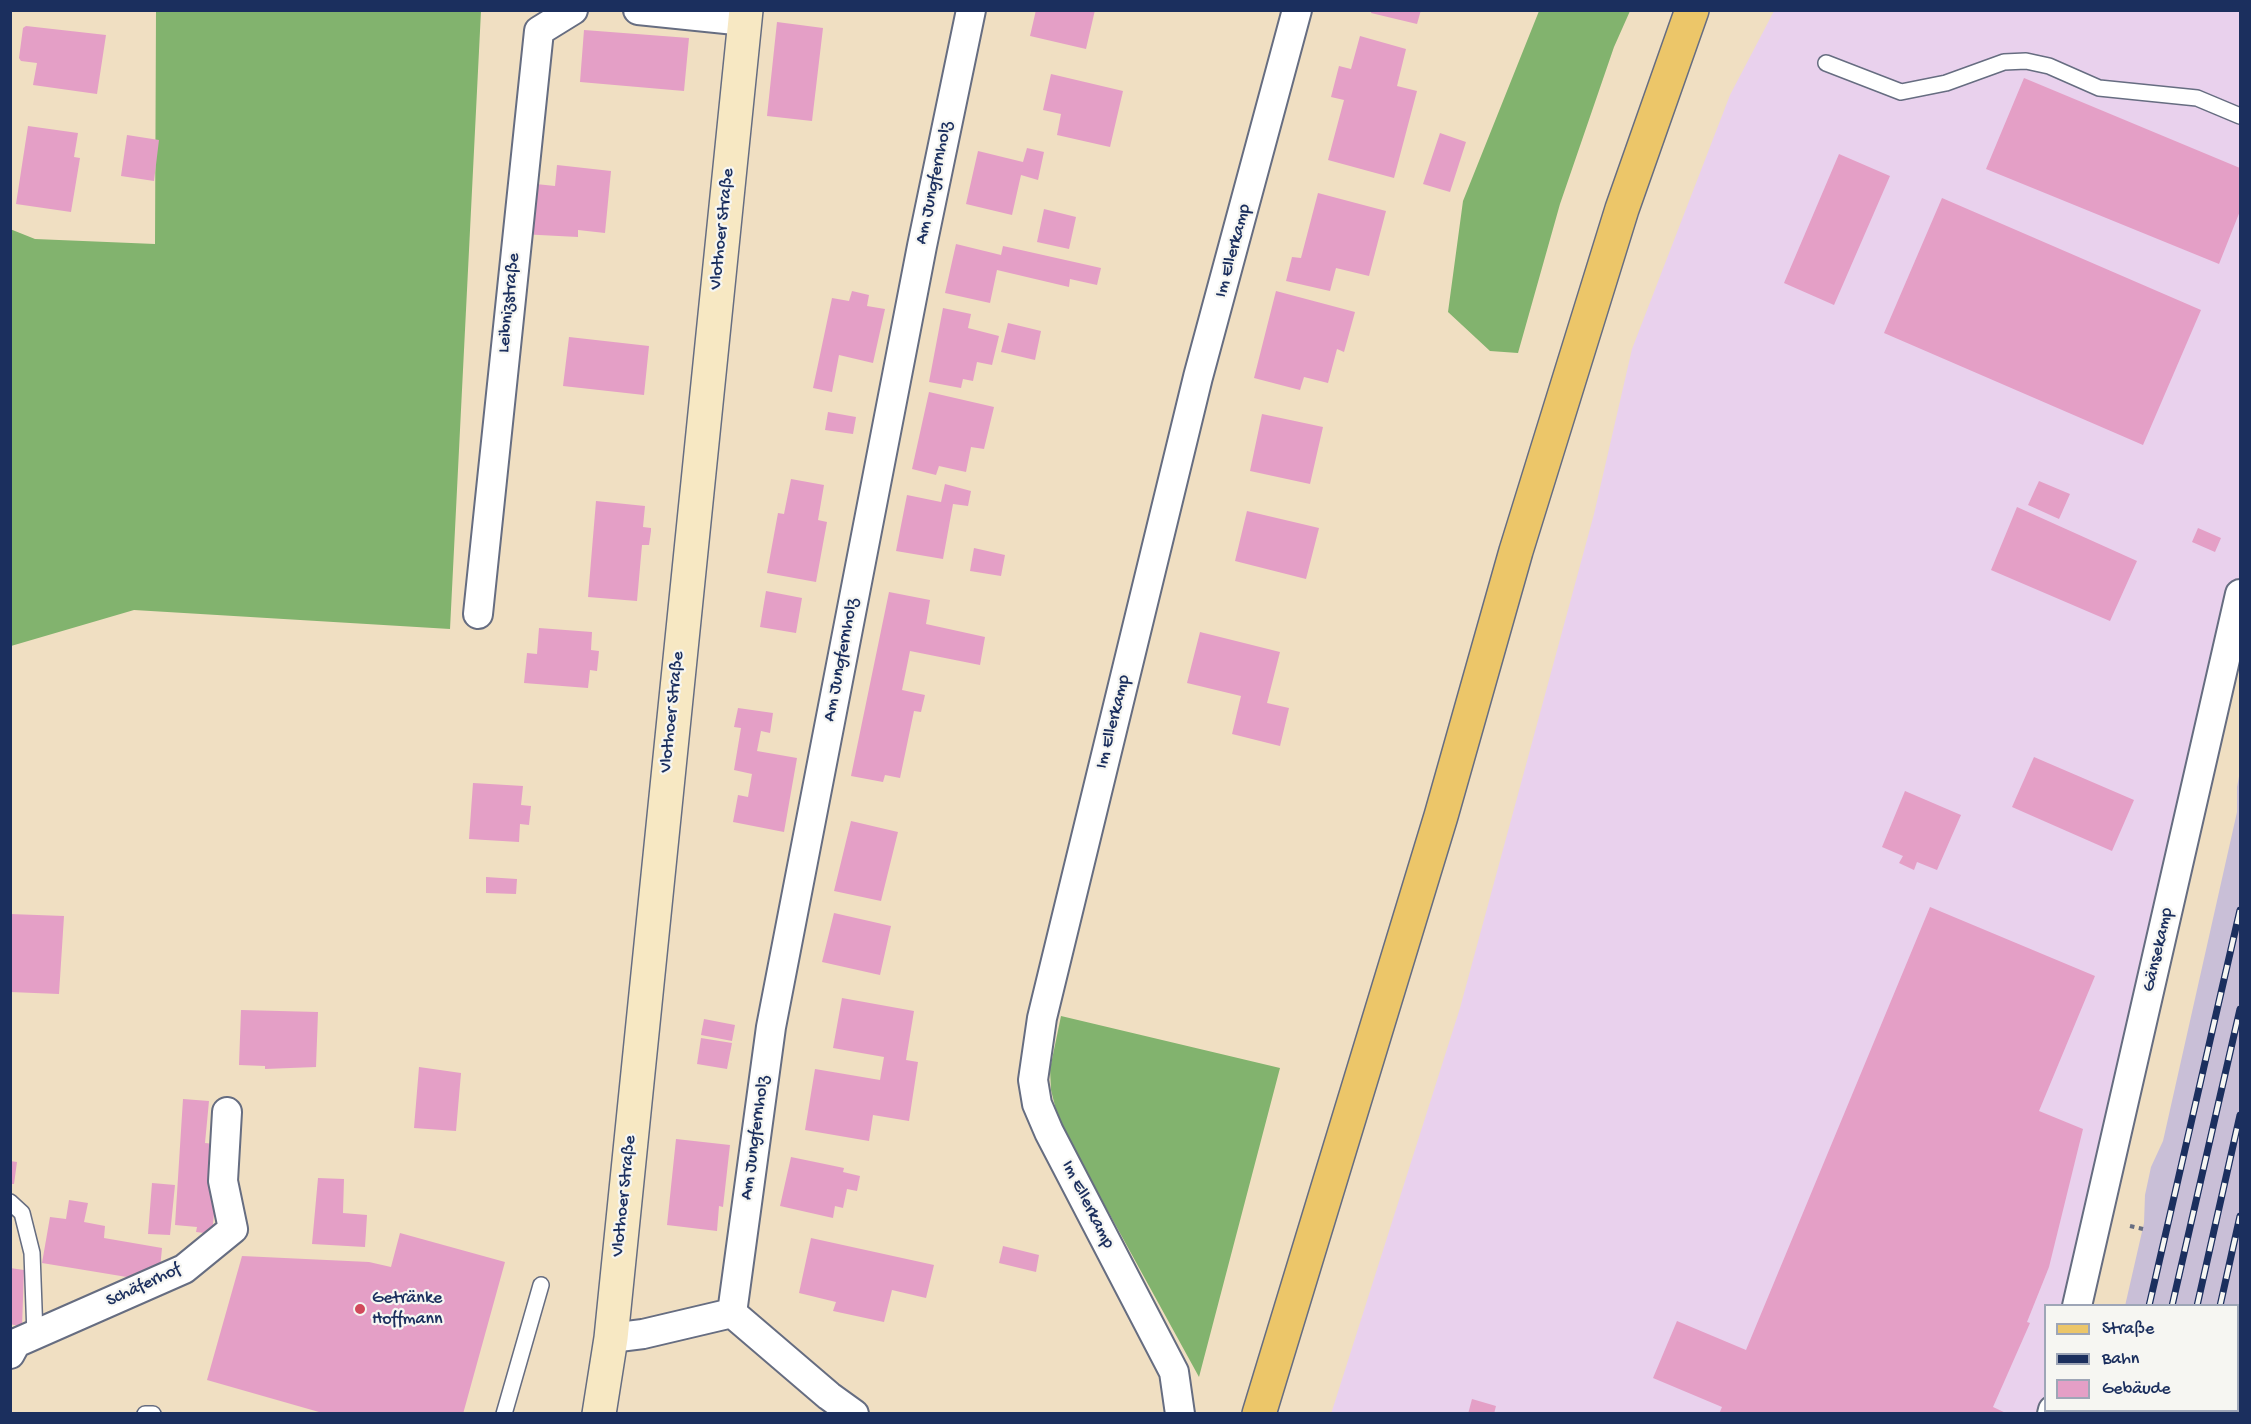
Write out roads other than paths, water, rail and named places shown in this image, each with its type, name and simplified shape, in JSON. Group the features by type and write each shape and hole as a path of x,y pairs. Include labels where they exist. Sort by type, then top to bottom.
{"main road":[{"path":"1259,1413 1441,816 1516,551 1622,209 1692,10"}],"street":[{"name":"Leibnizstraße","path":"478,614 539,31 573,10"},
{"path":"638,10 745,16"},
{"name":"Am Jungfernholz","path":"732,1313 771,1027 922,246 971,10"},
{"name":"Im Ellerkamp","path":"1180,1413 1174,1372 1049,1132 1037,1104 1033,1080 1042,1018 1198,377 1297,10"},
{"name":"Vlothoer Straße","path":"598,1413 611,1338 745,16"},
{"name":"Gänsekamp","path":"2077,1304 2241,594"},
{"name":"Schäferhof","path":"10,1354 16,1343 184,1269 233,1229 224,1181 227,1112"},
{"path":"611,1338 643,1334 732,1313 829,1396 854,1413"}],"lane":[{"path":"1826,63 1901,92 1946,83 2004,62 2026,61 2049,66 2099,88 2197,98 2241,116"},
{"path":"10,1202 22,1213 32,1253 35,1335"},
{"path":"504,1413 541,1285"},
{"path":"145,1413 153,1413"}],"railway":[{"path":"2149,1304 2240,910"},
{"path":"2172,1304 2240,1009"},
{"path":"2197,1304 2240,1115"},
{"path":"2220,1304 2240,1216"}],"place":[{"name":"Getränke Hoffmann","path":"360,1309"}]}
